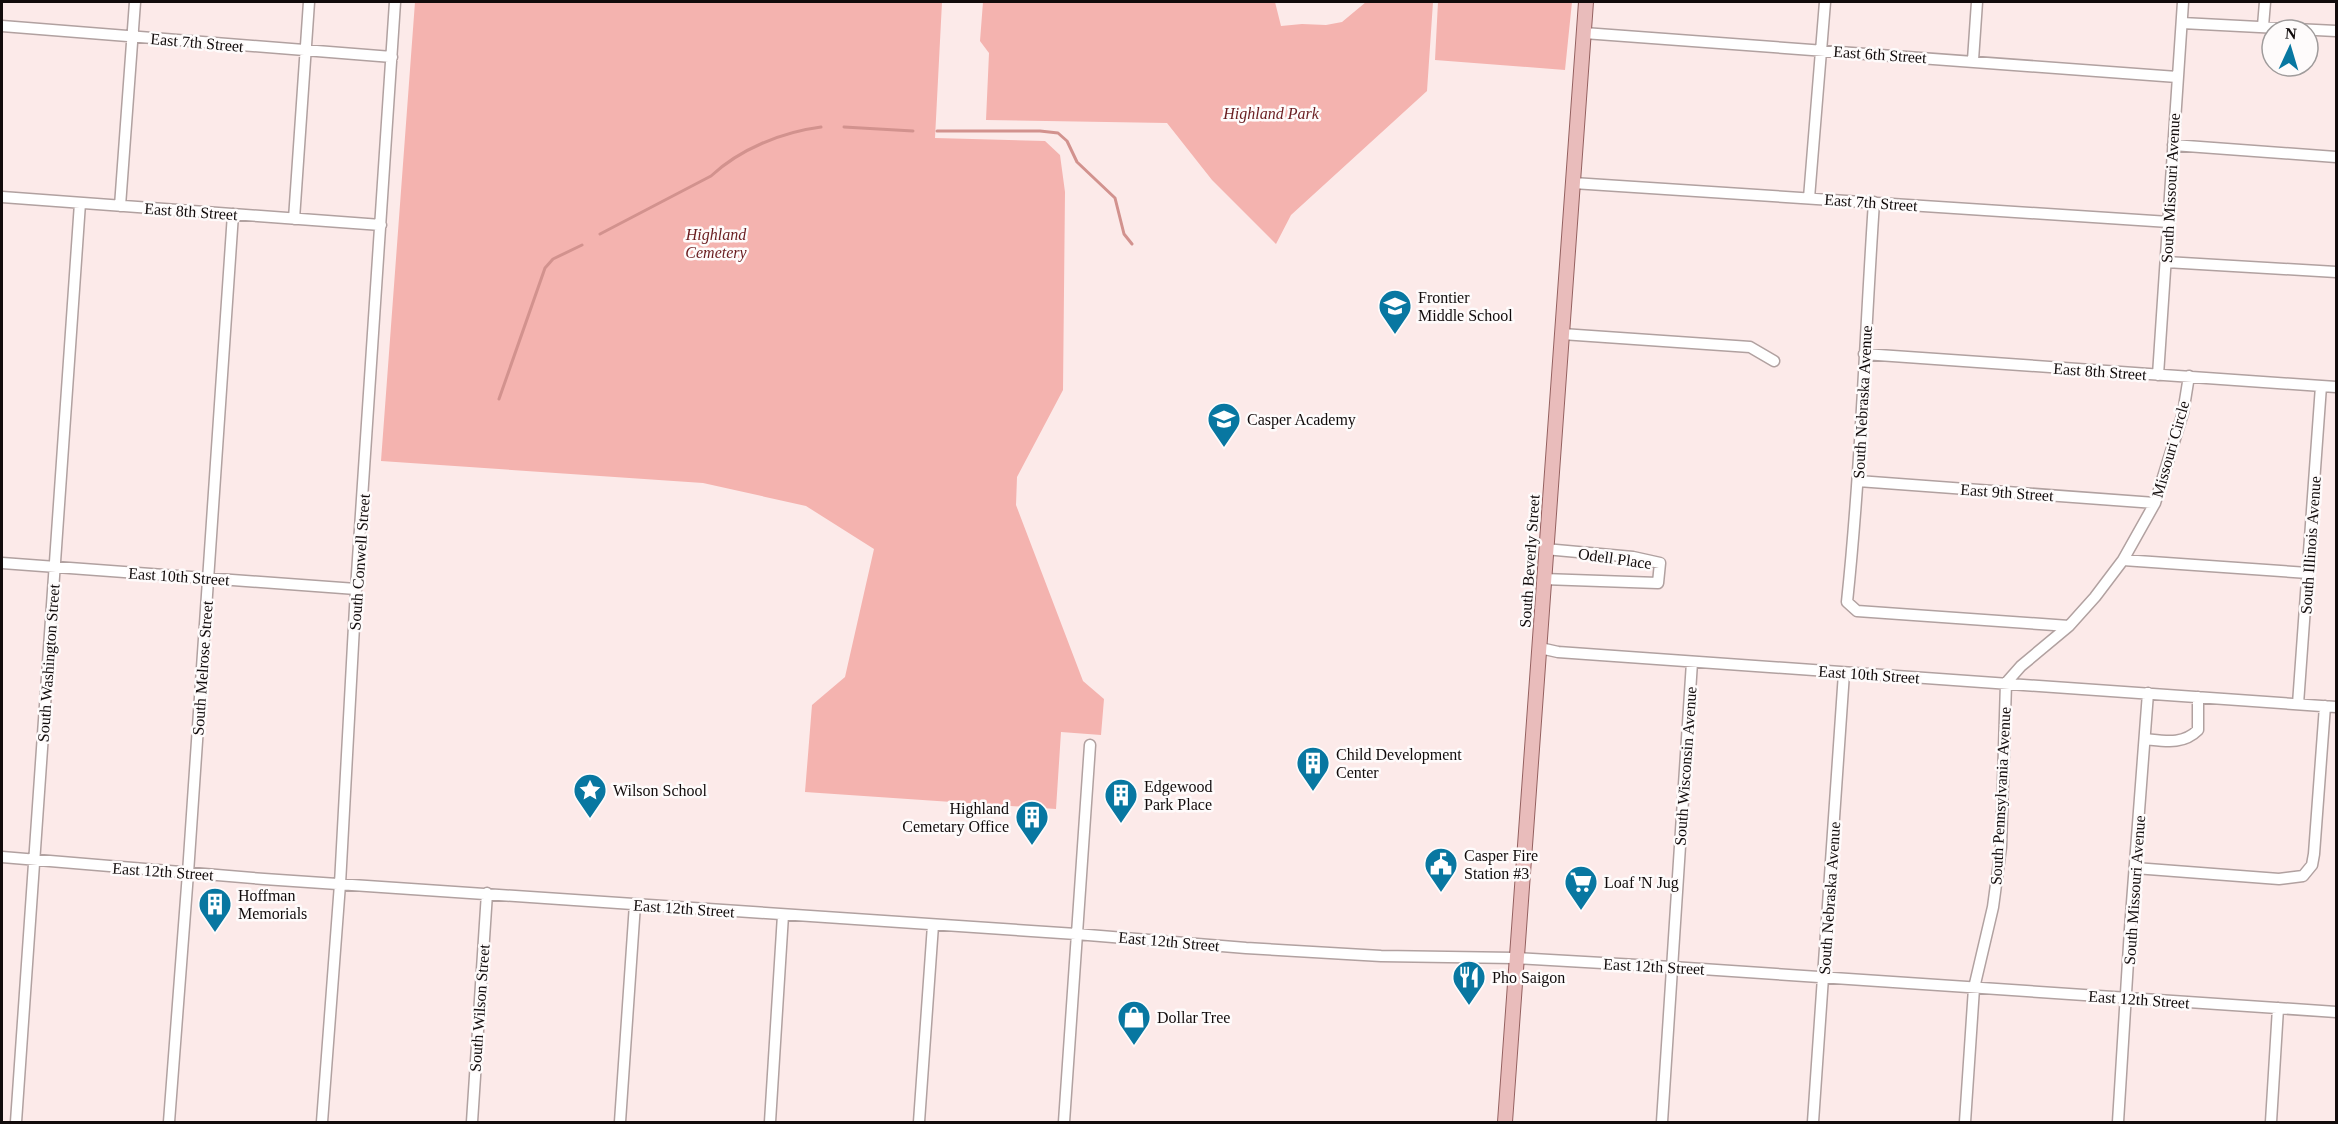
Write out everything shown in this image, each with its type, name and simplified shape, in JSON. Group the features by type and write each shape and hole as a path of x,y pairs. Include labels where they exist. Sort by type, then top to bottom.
{"main road":[{"name":"South Beverly Street","path":"1505,1122 1515,958 1540,648 1545,549 1586,2"}],"street":[{"path":"120,206 135,2"},
{"path":"294,219 309,2"},
{"name":"South Conwell Street","path":"322,1122 340,884 395,2"},
{"path":"1809,198 1824,2"},
{"path":"1973,60 1977,2"},
{"name":"South Missouri Avenue","path":"2158,375 2183,2"},
{"path":"2264,18 2265,2"},
{"path":"2182,22 2260,26"},
{"name":"East 7th Street","path":"2,26 392,57"},
{"path":"2320,30 2337,31"},
{"name":"East 6th Street","path":"1584,33 1973,60 2177,77"},
{"path":"2173,145 2337,157"},
{"name":"East 7th Street","path":"1573,183 2169,222"},
{"name":"East 8th Street","path":"2,197 381,225"},
{"name":"South Nebraska Avenue","path":"1874,202 1858,481 1847,602 1857,611 2069,626"},
{"name":"South Washington Street","path":"16,1122 80,203"},
{"name":"South Melrose Street","path":"169,1122 233,214"},
{"path":"2166,262 2337,272"},
{"path":"1562,334 1750,347 1774,361"},
{"name":"East 8th Street","path":"1864,354 2337,387"},
{"name":"Missouri Circle","path":"2006,683 2021,666 2069,626 2123,560 2155,503 2183,413 2189,376"},
{"name":"South Illinois Avenue","path":"2298,704 2321,386"},
{"name":"East 9th Street","path":"1858,481 2155,503"},
{"name":"Odell Place","path":"1543,579 1658,583 1660,563 1633,557 1545,549"},
{"path":"2123,560 2308,573"},
{"name":"East 10th Street","path":"2,564 357,589"},
{"name":"East 10th Street","path":"1540,648 1558,652 1692,662 2337,706"},
{"name":"South Wisconsin Avenue","path":"1662,1122 1692,662"},
{"name":"South Nebraska Avenue","path":"1813,1122 1844,673"},
{"name":"South Pennsylvania Avenue","path":"1965,1122 1974,988 1993,907 2001,847 2006,683"},
{"name":"South Missouri Avenue","path":"2118,1122 2148,693"},
{"path":"2145,739 2177,742 2189,739 2198,730 2198,697"},
{"path":"2135,868 2279,879 2303,876 2313,865 2325,706"},
{"path":"1064,1122 1090,745"},
{"name":"East 12th Street","path":"2,857 188,873 1076,934 1246,948 1360,955 1515,958 1672,967 2337,1012"},
{"name":"South Wilson Street","path":"472,1122 487,893"},
{"path":"620,1122 635,904"},
{"path":"770,1122 783,915"},
{"path":"919,1122 933,925"},
{"path":"2271,1122 2278,1008"}],"green space":[{"name":"Highland Cemetery","path":"415,2 942,2 935,138 1045,141 1060,155 1065,192 1063,390 1017,477 1016,505 1083,681 1104,699 1101,735 1061,732 1056,809 805,792 812,705 845,677 874,549 806,506 703,483 381,461"},
{"name":"Highland Park","path":"983,2 1275,2 1281,26 1326,25 1342,22 1366,2 1433,2 1427,91 1291,215 1276,244 1212,180 1167,123 986,120 989,53 980,41"},
{"path":"1438,2 1572,2 1565,70 1435,60"}],"waterway":[{"path":"600,234 711,176 722,166 762,143 791,133 821,127"},
{"path":"844,127 913,131"},
{"path":"937,131 1058,133 1067,141 1077,162 1115,198 1124,234 1132,244"},
{"path":"499,399 545,268 553,259 582,245"}],"place":[{"name":"Frontier Middle School","path":"1395,335"},
{"name":"Casper Academy","path":"1224,448"},
{"name":"Child Development Center","path":"1313,792"},
{"name":"Wilson School","path":"590,819"},
{"name":"Edgewood Park Place","path":"1121,824"},
{"name":"Highland Cemetary Office","path":"1032,846"},
{"name":"Casper Fire Station #3","path":"1441,893"},
{"name":"Loaf 'N Jug","path":"1581,911"},
{"name":"Hoffman Memorials","path":"215,933"},
{"name":"Pho Saigon","path":"1469,1006"},
{"name":"Dollar Tree","path":"1134,1046"}]}
